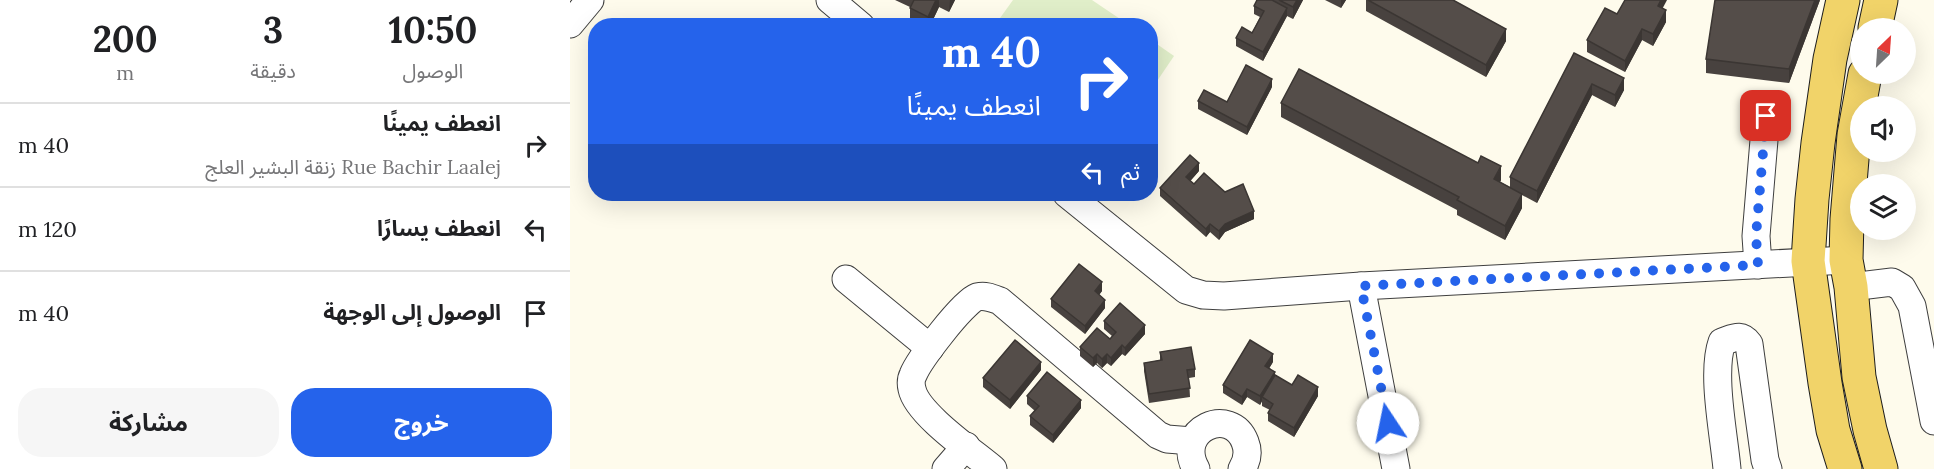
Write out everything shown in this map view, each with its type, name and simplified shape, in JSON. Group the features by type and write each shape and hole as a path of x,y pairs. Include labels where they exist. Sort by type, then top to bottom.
{"main road":[{"path":"1843,0 1830,59 1818,143 1808,261 1833,430 1845,469"},
{"path":"1877,18 1881,0"},
{"path":"1863,84 1854,135 1847,219 1848,274 1859,377 1881,469"}],"street":[{"path":"570,24 590,0"},
{"path":"830,0 851,18"},
{"path":"1758,265 1756,236 1766,116"},
{"path":"1076,201 1168,277 1186,290 1203,296 1808,261 1848,274 1892,282 1902,288 1912,306 1934,421"},
{"path":"846,279 930,348"},
{"path":"1361,286 1396,469"},
{"path":"993,469 931,417 914,397 911,386 913,376 930,348 967,304 976,297 988,296 1000,300 1158,435 1167,439 1192,441"},
{"path":"1727,469 1718,354 1722,342 1738,336 1744,338 1749,344 1768,469"},
{"path":"1196,469 1191,460 1192,441 1197,433 1213,424 1222,423 1239,431 1247,448 1247,457 1242,469"},
{"path":"946,469 966,446"}],"green space":[{"path":"1013,0 1092,0 1119,18 1000,18"},
{"path":"1158,45 1174,56 1158,80"}],"building":[{"path":"914,0 936,0 928,17 910,8"},
{"path":"1257,0 1272,0 1287,8 1263,52 1236,38 1242,27 1252,33 1264,11 1254,6"},
{"path":"1279,0 1297,0 1293,7"},
{"path":"1368,0 1453,0 1506,29 1486,65"},
{"path":"1625,0 1661,0 1658,6 1666,10 1653,34 1642,29 1625,61 1587,40 1605,8 1617,14"},
{"path":"1715,0 1815,0 1789,69 1706,59"},
{"path":"1574,53 1624,78 1615,95 1592,84 1537,191 1510,177"},
{"path":"1246,65 1272,79 1247,127 1198,101 1204,90 1227,102"},
{"path":"1299,69 1478,163 1481,156 1501,166 1494,179 1522,194 1505,226 1457,200 1459,197 1281,103"},
{"path":"1190,155 1199,163 1186,177 1194,184 1204,173 1225,192 1243,184 1254,211 1225,224 1219,231 1210,224 1206,229 1160,188"},
{"path":"1079,264 1102,282 1095,291 1105,300 1085,326 1051,299"},
{"path":"1120,303 1145,325 1125,348 1122,345 1111,358 1107,354 1102,359 1097,354 1093,358 1080,347 1097,328 1110,339 1116,332 1104,321"},
{"path":"1015,340 1041,362 1010,400 983,378"},
{"path":"1250,340 1273,354 1265,366 1275,372 1260,396 1247,389 1242,397 1223,385"},
{"path":"1191,347 1195,369 1187,370 1190,388 1149,394 1144,363 1162,360 1160,352"},
{"path":"1047,372 1081,400 1053,435 1030,416 1039,406 1027,396"},
{"path":"1275,375 1292,385 1298,375 1318,387 1294,428 1268,413 1273,404 1262,397"}],"route":[{"path":"1388,423 1361,286 1758,265 1756,236 1766,116"}]}
